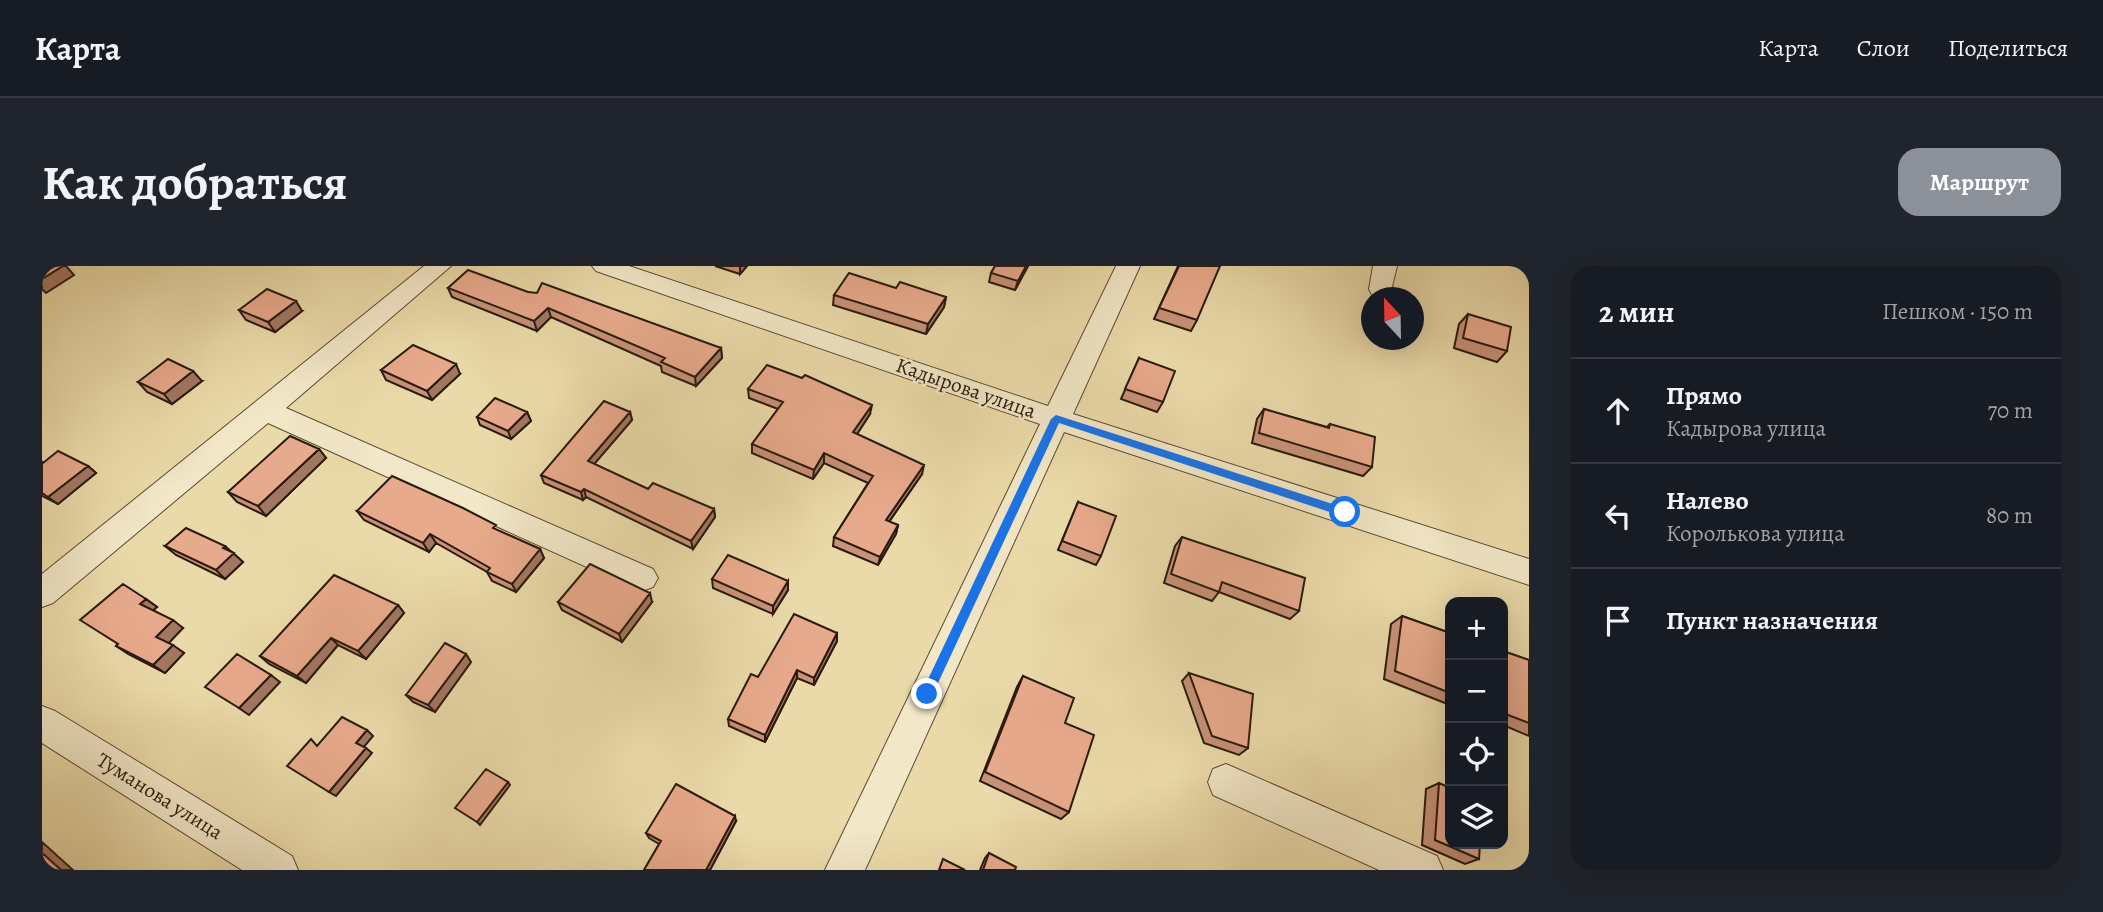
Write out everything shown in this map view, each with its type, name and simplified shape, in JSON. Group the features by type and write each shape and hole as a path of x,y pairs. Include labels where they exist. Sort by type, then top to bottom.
{"street":[{"path":"42,593 439,266"},
{"name":"Кадырова улица","path":"604,266 1056,419 1529,572"},
{"path":"845,870 1128,266"},
{"path":"263,409 642,578"},
{"name":"Туманова улица","path":"42,723 278,870"},
{"path":"1226,782 1423,870"}],"building":[{"path":"42,266 63,266 42,279"},
{"path":"995,266 1026,266 1018,281 991,273"},
{"path":"1179,266 1220,266 1197,320 1159,308"},
{"path":"468,270 528,292 537,293 542,283 721,348 695,377 661,362 665,358 548,308 534,321 448,288"},
{"path":"849,273 896,288 900,282 946,297 928,324 834,295"},
{"path":"267,289 296,301 268,322 239,310"},
{"path":"1468,314 1511,327 1507,351 1463,338"},
{"path":"413,345 456,364 427,391 381,370"},
{"path":"1139,358 1175,371 1163,402 1125,389"},
{"path":"168,359 193,371 164,394 138,382"},
{"path":"767,365 802,378 805,375 872,405 853,432 924,465 886,520 898,525 880,557 834,537 873,476 824,453 814,470 752,444 783,402 748,389"},
{"path":"495,398 527,412 508,431 477,417"},
{"path":"604,401 630,412 588,461 648,489 653,483 714,509 691,541 584,489 581,492 541,475"},
{"path":"1264,409 1329,428 1330,424 1375,437 1372,467 1259,433"},
{"path":"290,436 319,449 258,506 228,492"},
{"path":"58,451 88,466 48,497 42,493 42,462"},
{"path":"392,476 463,508 496,525 493,528 540,549 512,584 487,572 490,568 430,534 423,543 357,511"},
{"path":"1078,502 1116,516 1101,556 1062,541"},
{"path":"186,528 234,553 216,570 165,546"},
{"path":"1182,537 1305,578 1299,611 1222,582 1219,592 1171,574"},
{"path":"728,555 788,581 773,606 712,579"},
{"path":"590,564 650,593 619,634 558,602"},
{"path":"334,575 398,605 358,651 331,638 297,676 260,656"},
{"path":"123,584 146,599 140,604 173,620 156,637 173,645 153,665 116,646 118,644 80,620"},
{"path":"794,614 837,633 814,678 797,670 765,735 728,719 751,674 758,677"},
{"path":"1402,616 1445,631 1445,691 1395,671"},
{"path":"445,643 466,654 428,705 406,695"},
{"path":"1508,653 1529,660 1529,723 1508,715"},
{"path":"237,654 271,675 239,708 205,687"},
{"path":"1189,673 1253,694 1248,748 1212,736"},
{"path":"1023,676 1074,698 1065,723 1094,735 1069,812 985,772"},
{"path":"342,717 367,730 356,743 366,748 329,792 287,766 311,739 317,746"},
{"path":"486,769 508,782 477,822 455,808"},
{"path":"1439,783 1445,786 1445,844 1435,840"},
{"path":"676,784 735,816 706,870 644,870 661,841 646,833"},
{"path":"1456,849 1480,849 1479,859"},
{"path":"42,853 61,870 42,870"},
{"path":"989,853 1016,867 1015,870 983,870"},
{"path":"943,859 965,870 939,870"}],"route":[{"path":"927,694 1056,419 1345,512"}]}
